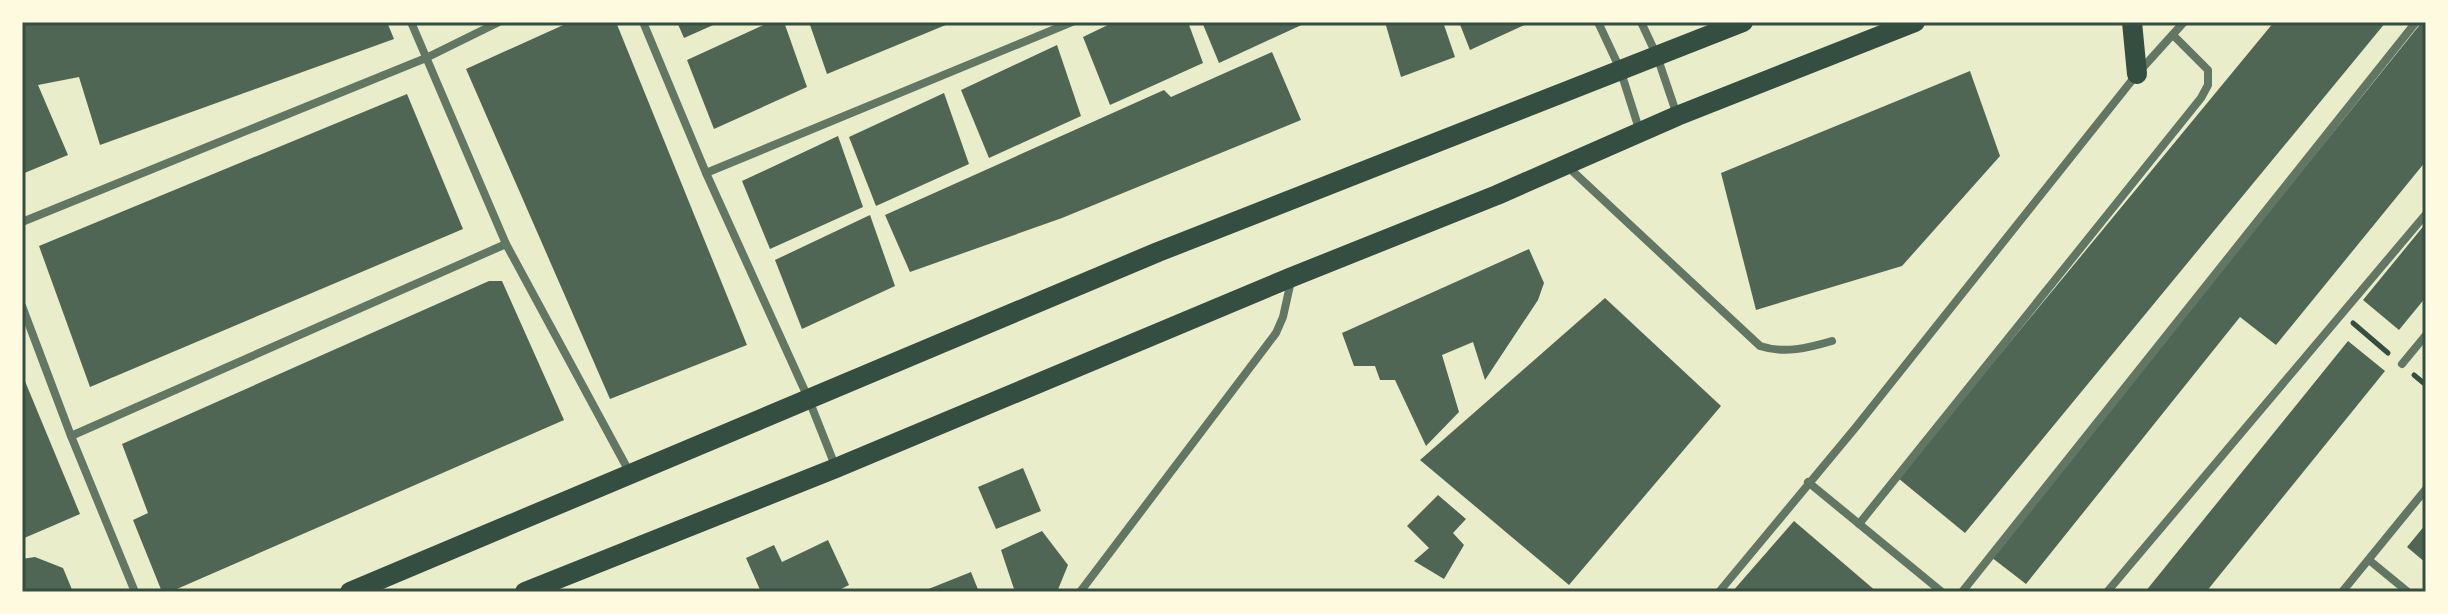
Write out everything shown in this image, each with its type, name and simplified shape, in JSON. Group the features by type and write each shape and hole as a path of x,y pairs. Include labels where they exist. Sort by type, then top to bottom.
{"main road":[{"path":"350,592 1158,252 1743,22"},
{"path":"525,592 836,468 1567,165 1677,116 1915,22"},
{"path":"2132,22 2137,74"}],"street":[{"path":"411,22 506,244 631,475"},
{"path":"22,222 426,58 499,22"},
{"path":"643,22 836,468"},
{"path":"706,173 1072,22"},
{"path":"1598,22 1620,69 1640,132"},
{"path":"1641,22 1657,56 1677,116"},
{"path":"1859,524 2201,98 2208,85 2208,70 2173,35 2174,22"},
{"path":"1719,592 1856,427 2137,74 2184,22"},
{"path":"1962,592 2416,22"},
{"path":"1567,165 1760,346 1799,349 1832,341"},
{"path":"2107,592 2426,214"},
{"path":"71,436 506,244"},
{"path":"1080,592 1276,333 1292,277"},
{"path":"22,306 135,592"},
{"path":"2402,364 2426,335"},
{"path":"1808,482 1942,592"},
{"path":"2342,592 2426,489"},
{"path":"2369,560 2408,592"}],"path":[{"path":"2343,315 2426,385"}],"building":[{"path":"22,22 387,22 394,39 100,145 79,77 38,85 68,155 22,174"},
{"path":"570,22 616,22 747,345 610,399 466,69"},
{"path":"677,22 720,22 684,38"},
{"path":"770,22 784,22 807,87 714,129 687,60"},
{"path":"809,22 953,22 827,74"},
{"path":"1114,22 1188,22 1203,63 1110,105 1083,37"},
{"path":"1202,22 1308,22 1219,63"},
{"path":"1385,22 1443,22 1455,57 1401,77"},
{"path":"1459,22 1531,22 1470,50"},
{"path":"2274,22 2386,22 1965,533 1898,478"},
{"path":"2422,22 2426,22 2426,161 2276,345 2240,317 2026,584 1991,557"},
{"path":"1057,45 1081,116 989,158 961,90"},
{"path":"1272,52 1301,120 1062,218 910,272 885,215 1164,90 1171,97"},
{"path":"1970,71 2000,156 1902,266 1756,310 1721,173"},
{"path":"944,93 969,164 876,206 849,137"},
{"path":"407,94 463,229 90,387 39,246"},
{"path":"838,136 863,207 770,249 742,181"},
{"path":"870,215 895,286 802,329 775,260"},
{"path":"2426,223 2426,297 2399,330 2363,300"},
{"path":"1529,249 1544,283 1538,300 1485,380 1473,342 1442,355 1459,412 1426,446 1395,380 1380,380 1375,366 1354,366 1342,333"},
{"path":"489,281 502,281 564,420 170,592 162,592 133,520 148,513 122,444"},
{"path":"1605,298 1721,406 1569,585 1420,460"},
{"path":"2348,341 2385,371 2206,592 2145,592"},
{"path":"22,374 80,514 22,539"},
{"path":"1023,468 1041,511 996,529 978,487"},
{"path":"1438,495 1466,519 1453,533 1464,545 1444,579 1414,561 1429,548 1407,526"},
{"path":"1794,521 1877,592 1732,592"},
{"path":"2426,524 2426,563 2407,547"},
{"path":"1042,531 1068,565 1057,592 1015,592 1001,550"},
{"path":"828,540 849,585 835,592 761,592 746,558 774,545 782,562"},
{"path":"35,557 63,568 73,592 22,592 22,559"},
{"path":"971,572 979,592 921,592"}]}
